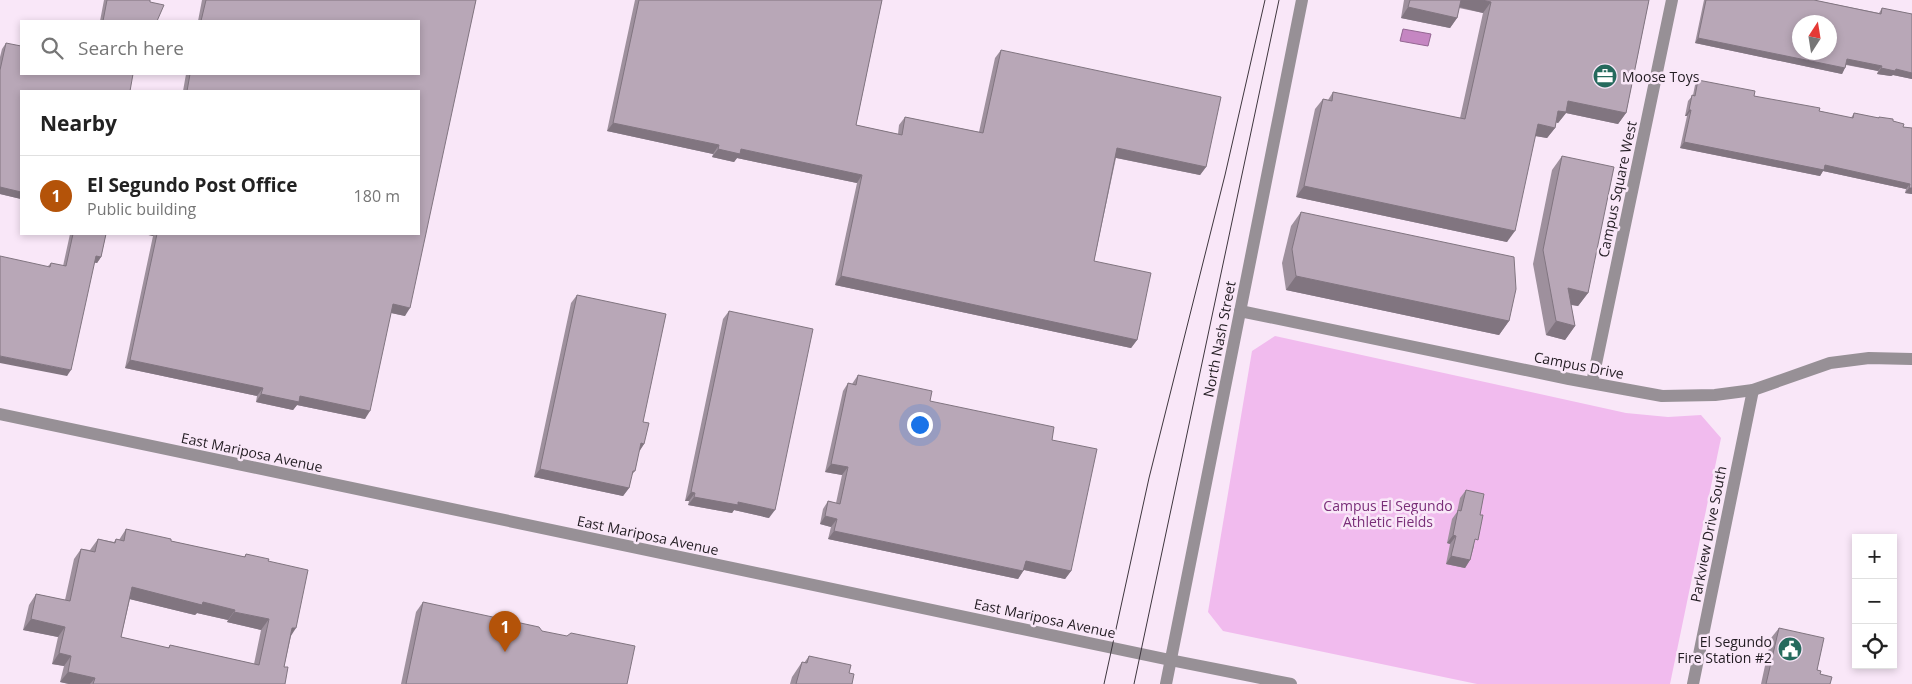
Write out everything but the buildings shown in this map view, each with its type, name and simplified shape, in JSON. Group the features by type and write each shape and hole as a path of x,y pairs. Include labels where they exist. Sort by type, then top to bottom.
{"street":[{"name":"North Nash Street","path":"1166,684 1302,0"},
{"name":"Campus Square West","path":"1592,383 1672,0"},
{"name":"Campus Drive","path":"1240,311 1662,396 1715,395 1753,390 1830,363 1869,358 1912,359"},
{"name":"Parkview Drive South","path":"1693,684 1753,390"},
{"name":"East Mariposa Avenue","path":"0,414 1291,684"}],"green space":[{"name":"Campus El Segundo Athletic Fields","path":"1275,336 1626,413 1668,417 1701,415 1721,438 1670,684 1477,684 1223,631 1208,612 1252,351"}],"shaded area":[{"path":"1403,29 1431,34 1428,46 1400,41"}],"tram line":[{"path":"1104,684 1149,478 1225,175 1265,0"},
{"path":"1134,684 1279,0"}],"place":[{"name":"Moose Toys","path":"1605,76"},
{"name":"El Segundo Fire Station #2","path":"1790,649"},
{"name":"El Segundo Post Office","path":"505,652"}]}
